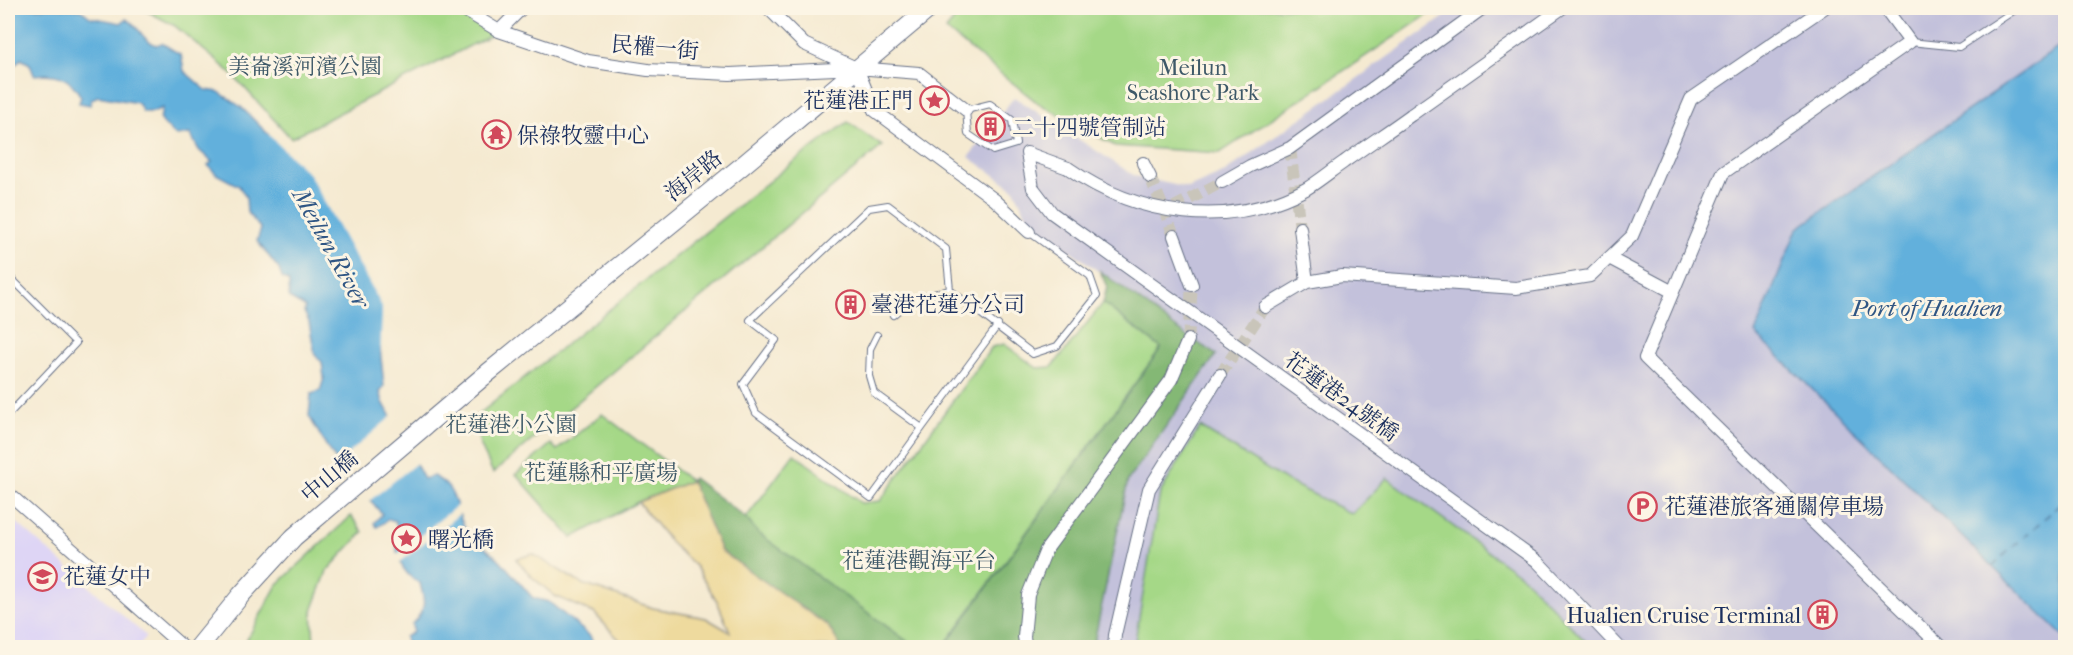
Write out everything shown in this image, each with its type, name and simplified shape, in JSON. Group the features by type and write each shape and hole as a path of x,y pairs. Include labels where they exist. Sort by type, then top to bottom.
{"main road":[{"name":"海岸路","path":"484,376 742,166 927,9"},
{"name":"中山橋","path":"198,648 241,595 294,537 484,376"}],"street":[{"name":"民權一街","path":"461,8 499,31 588,61 648,70 730,74 857,68"},
{"path":"499,31 522,8"},
{"path":"770,8 804,44 857,68 919,73 966,110"},
{"path":"1222,182 1290,148 1483,8"},
{"path":"1016,144 1027,153 1068,168 1106,191 1147,207 1190,214 1234,212 1277,201 1309,187 1562,8"},
{"path":"1265,307 1307,282 1342,276 1516,288 1590,276 1632,236 1691,99 1824,8"},
{"path":"1885,8 1910,42 1723,173 1646,358 1942,648"},
{"path":"857,68 874,110 994,200 1029,232"},
{"name":"花蓮港24號橋","path":"1027,153 1033,188 1052,213 1537,561 1620,648"},
{"path":"1143,163 1150,177"},
{"path":"1300,228 1307,282"},
{"path":"1174,236 1192,285"},
{"path":"1609,258 1673,292"},
{"path":"1026,648 1024,637 1028,596 1046,550 1171,380 1188,340"},
{"path":"1114,648 1115,635 1149,489 1220,375"},
{"path":"8,493 184,648"}],"lane":[{"path":"1910,42 1959,47 2018,8"},
{"path":"990,104 1012,120 1016,144 993,151 968,134 966,110 990,104"},
{"path":"998,325 871,498 756,413 743,384 776,340 750,320 868,208 888,205 946,249 950,290 998,325 1033,354 1057,346 1097,296 1090,276 1029,232"},
{"path":"8,274 76,343 8,415"},
{"path":"893,315 910,300 950,290"},
{"path":"877,335 870,349 868,376 874,393 922,428"}],"shaded area":[{"path":"1457,8 2065,8 2065,43 1797,229 1992,566 2065,638 2065,647 943,648 1175,328 1029,220 1014,189 969,157 1014,97 1135,176 1188,188 1225,172"},
{"name":"花蓮女中","path":"8,515 146,636 138,647 8,647"}],"green space":[{"name":"美崙溪河濱公園","path":"141,8 461,8 499,31 291,138 230,72 175,26"},
{"name":"Meilun Seashore Park","path":"964,8 1438,8 1220,153 1115,146 1038,103 946,30"},
{"name":"花蓮港小公園","path":"848,122 882,146 493,473 480,444 474,418 793,162"},
{"path":"1100,271 1216,355 1128,480 1093,647 943,648 1161,348 1103,303 1107,287"},
{"name":"花蓮港觀海平台","path":"1103,303 1161,348 943,647 915,647 756,532 746,518 794,454 861,503 880,501 992,347 1004,344 1037,368 1052,367"},
{"name":"花蓮縣和平廣場","path":"602,414 691,481 638,502 572,538 516,474 551,444 557,450"},
{"path":"1200,427 1283,479 1352,514 1387,478 1524,578 1591,647 1134,647 1160,493"},
{"path":"693,478 746,518 757,532 915,647 841,647 828,626 721,551 691,481"},
{"path":"351,516 363,532 327,571 312,611 314,644 317,647 243,647 277,585"}],"sand":[{"path":"691,481 721,551 828,626 841,647 626,647 594,613 555,596 532,577 516,559 533,554 580,583 653,608 706,618 730,632 717,601 696,567 672,544 638,502"}],"water":[{"path":"8,8 81,10 90,17 121,23 126,19 150,42 156,45 162,43 181,55 184,71 206,90 219,92 241,107 268,134 273,146 285,155 281,162 331,248 350,270 374,341 380,348 384,386 380,392 383,402 424,479 433,476 445,484 450,489 470,536 477,534 481,538 482,545 500,560 533,598 549,602 590,636 595,647 407,647 405,637 413,632 412,624 424,605 420,583 407,573 401,564 397,549 399,532 395,521 389,519 377,527 374,523 382,514 330,452 309,416 311,394 320,391 324,378 322,362 315,355 309,322 304,312 305,307 289,298 289,282 282,278 279,269 257,241 261,229 247,212 246,197 239,186 216,174 208,165 212,162 199,150 190,134 176,136 160,120 162,108 153,112 143,112 138,103 98,96 92,99 90,105 79,103 81,97 67,80 49,74 34,75 30,64 21,59 16,64 11,62 8,56"},
{"name":"Port of Hualien","path":"2065,43 2065,638 1755,333 1797,229"}],"pier":[{"path":"393,415 418,462 368,502 336,464"},
{"path":"459,504 462,512 398,564 395,556"}],"waterway":[{"name":"Meilun River","path":"260,146 298,183 368,310 366,360"}],"ferry route":[{"path":"1992,566 2066,499"}],"tunnel":[{"path":"1290,148 1300,228"},
{"path":"1150,177 1165,212"},
{"path":"1174,236 1165,212 1222,182"},
{"path":"1188,340 1192,285"},
{"path":"1220,375 1265,307"}],"place":[{"name":"花蓮港正門","path":"934,100"},
{"name":"二十四號管制站","path":"991,127"},
{"name":"保祿牧靈中心","path":"496,135"},
{"name":"臺港花蓮分公司","path":"850,304"},
{"name":"花蓮港旅客通關停車場","path":"1643,506"},
{"name":"曙光橋","path":"407,539"},
{"name":"花蓮女中","path":"42,576"},
{"name":"Hualien Cruise Terminal","path":"1822,615"}]}
